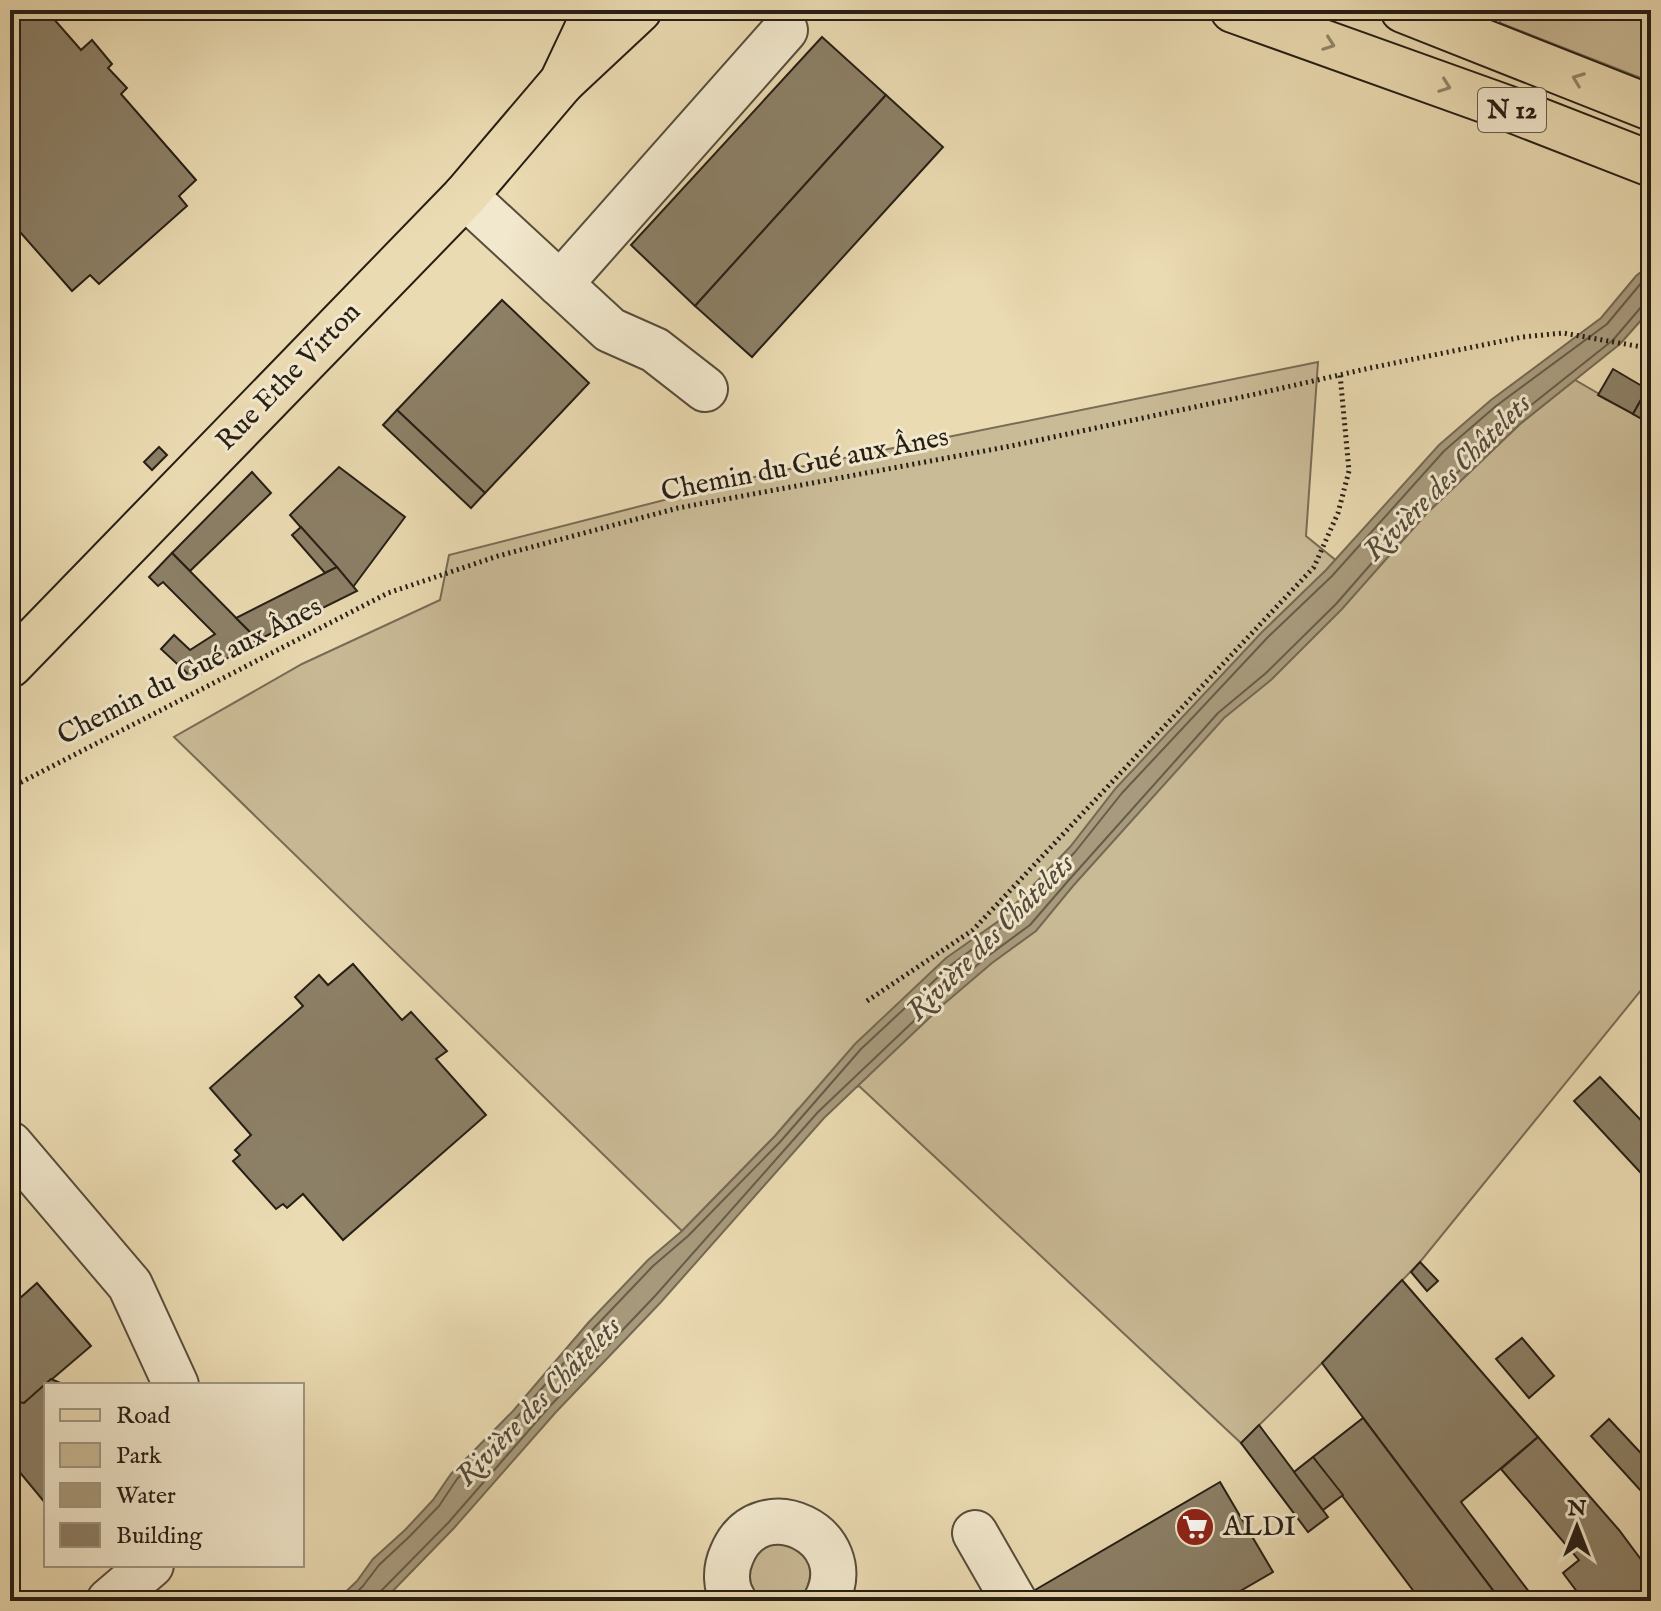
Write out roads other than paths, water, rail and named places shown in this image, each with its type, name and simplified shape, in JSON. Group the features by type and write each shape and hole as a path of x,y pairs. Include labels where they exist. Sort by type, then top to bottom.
{"main road":[{"path":"562,82 596,10"},
{"path":"562,82 639,10"},
{"name":"N 12","path":"1233,10 1515,111 1651,164"},
{"name":"N 12","path":"1403,10 1651,108"},
{"name":"Rue Ethe Virton","path":"10,665 465,196 562,82"}],"street":[{"path":"560,284 785,30"},
{"path":"465,196 610,330 655,350 705,389"},
{"path":"10,1144 130,1285 175,1383"},
{"path":"734,1601 726,1580 728,1562 735,1546 747,1532 763,1524 780,1521 798,1524 814,1533 825,1547 829,1582 856,1601"},
{"path":"975,1533 1014,1601"},
{"path":"109,1601 149,1567"}],"water":[{"name":"Rivière des Châtelets","path":"1651,264 1651,309 1620,344 1520,424 1426,514 1342,609 1271,680 1224,718 1036,931 945,1003 824,1118 661,1302 383,1601 336,1601 357,1581 373,1559 433,1500 451,1474 513,1411 588,1323 775,1136 855,1044 946,958 1000,920 1070,847 1116,788 1262,632 1326,570 1439,445 1491,400 1601,318 1636,276"}],"place":[{"name":"ALDI","path":"1195,1527"}]}
